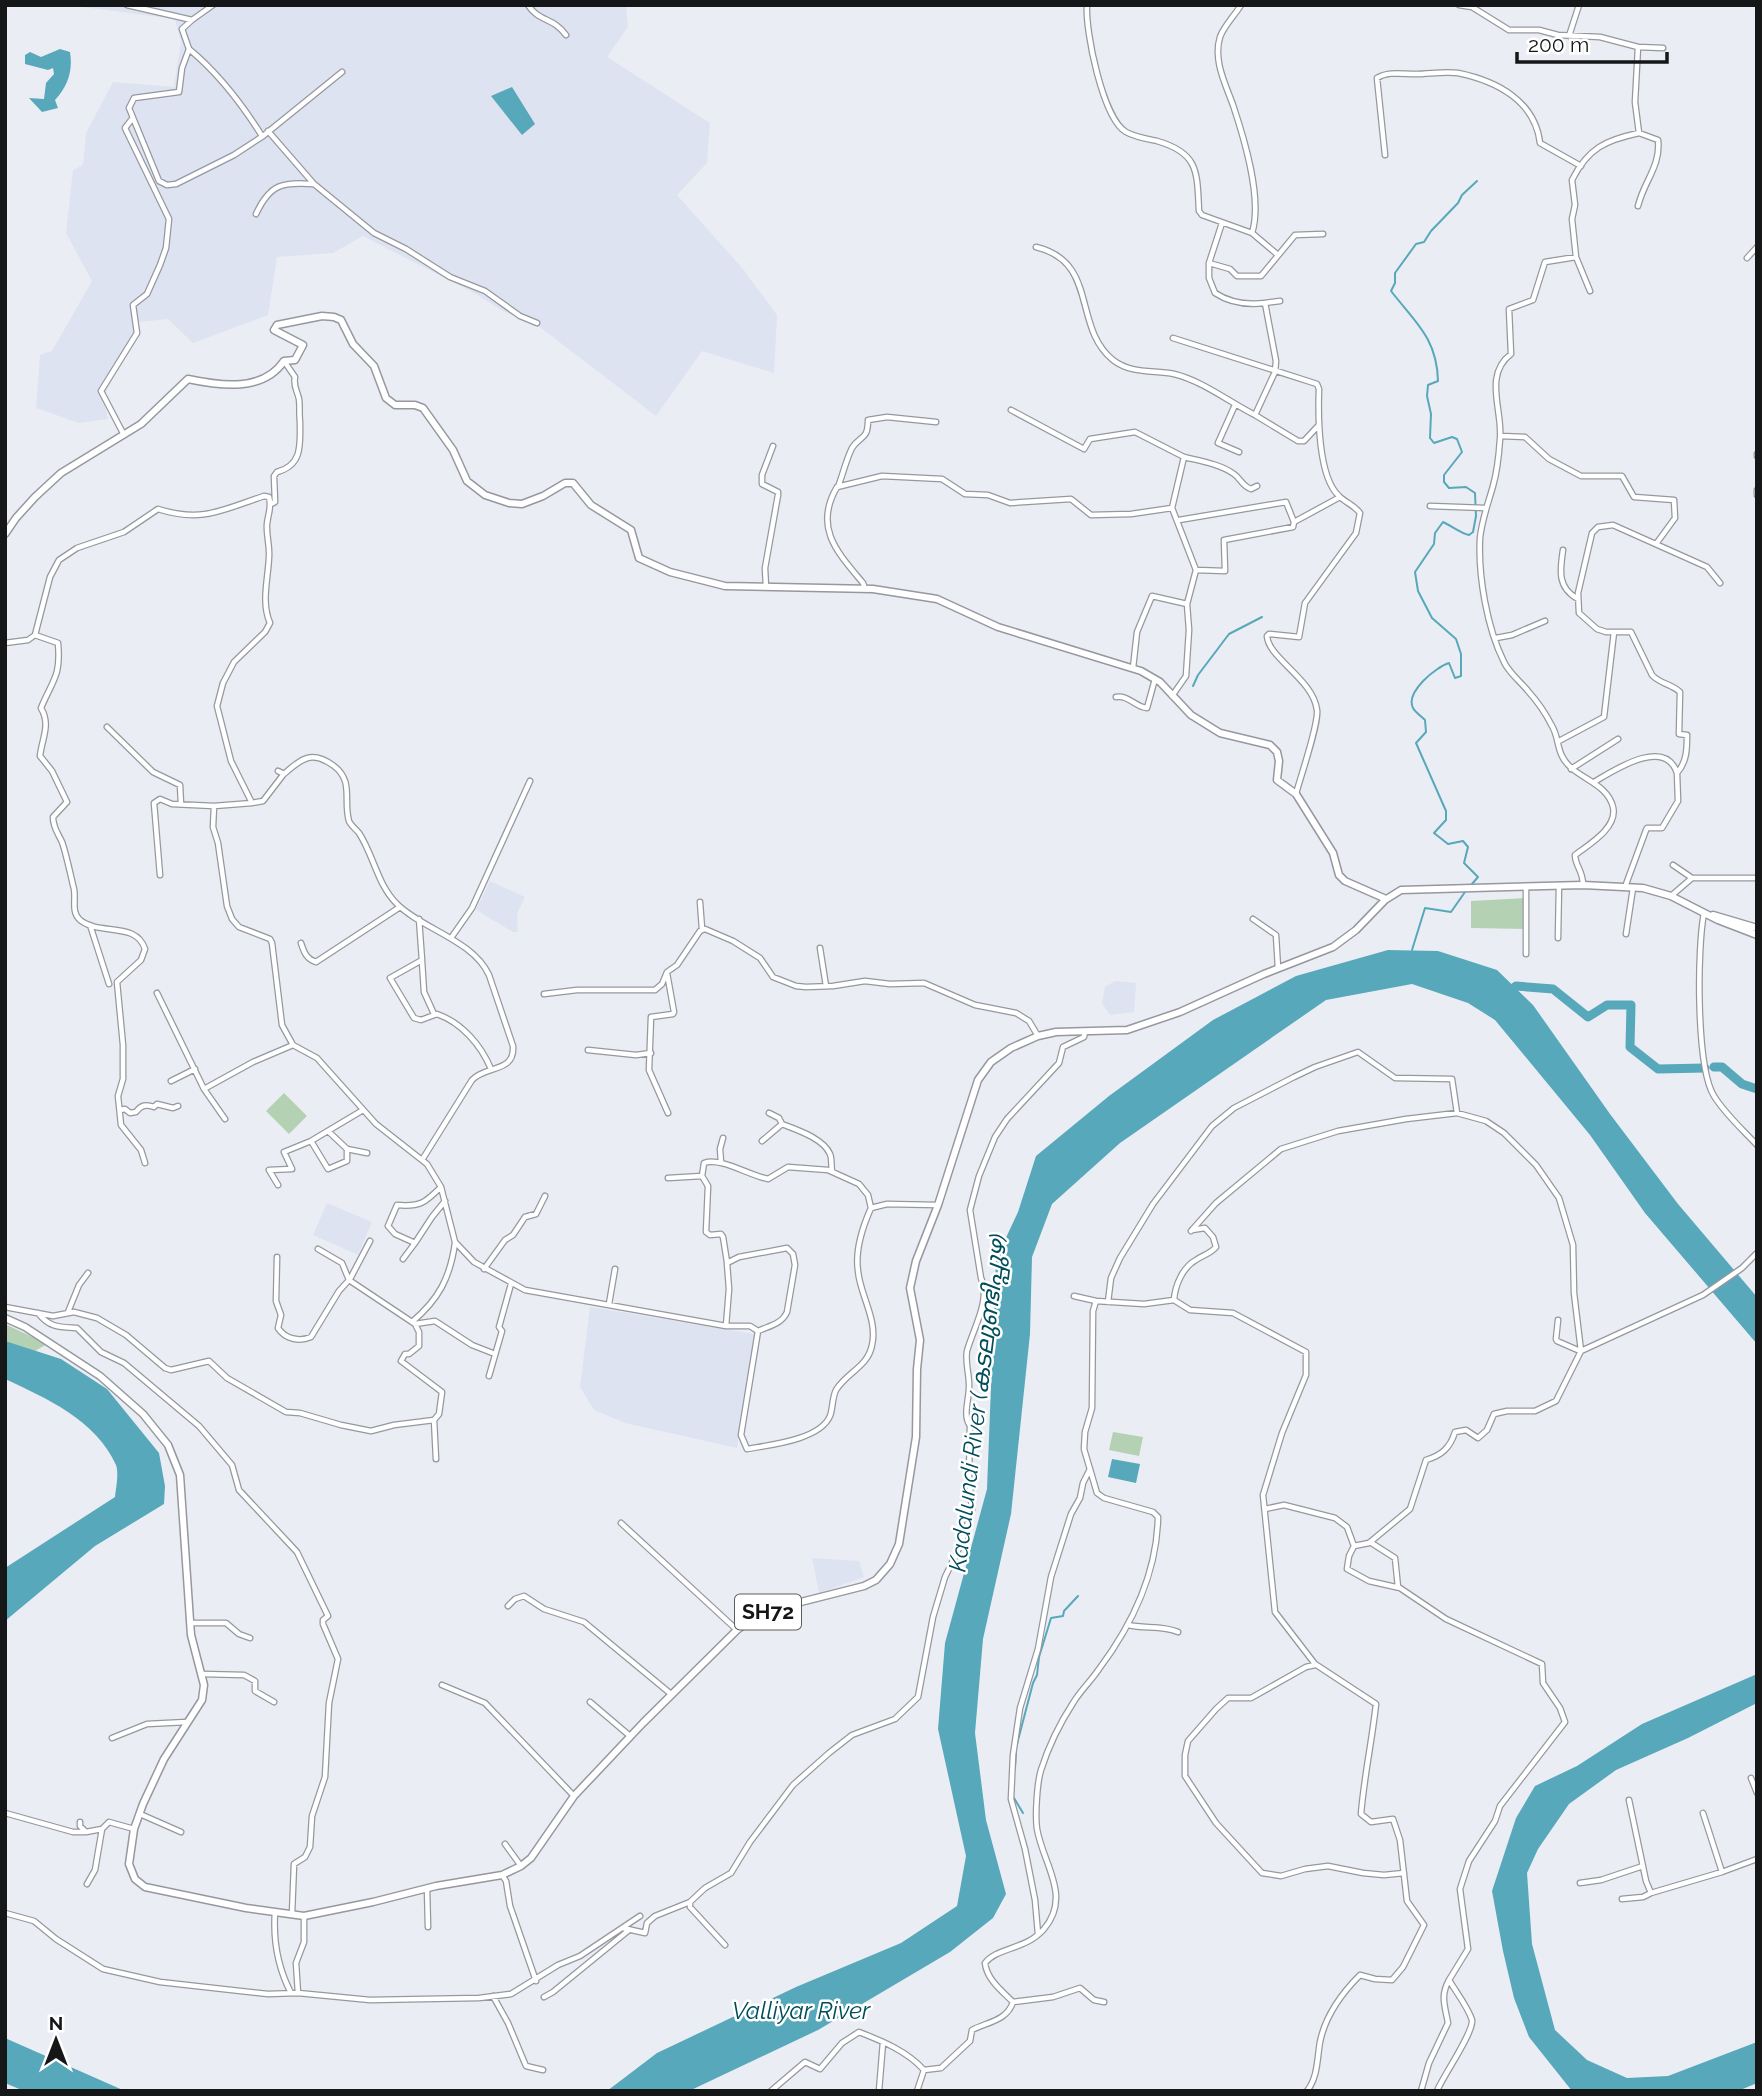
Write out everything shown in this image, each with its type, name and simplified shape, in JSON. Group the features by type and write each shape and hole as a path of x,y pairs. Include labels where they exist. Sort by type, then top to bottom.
{"main road":[{"path":"5,534 35,497 61,473 124,436 159,409 188,379 230,384 261,381 276,373 284,361 295,360 303,345 274,330 277,325 322,316 337,318 345,326 354,344 374,366 386,398 395,405 421,406 428,413 453,450 467,481 477,491 509,503 522,504 565,483 572,483 591,505 631,530 637,555 648,564 710,584 766,588 864,589 942,600 998,627 1133,668 1155,678 1191,715 1220,733 1270,745 1277,752 1279,761 1277,780 1296,794 1334,853 1339,875 1345,881 1386,899"},
{"name":"SH72","path":"5,1318 25,1327 100,1376 143,1414 168,1445 180,1475 190,1623 204,1685 202,1700 187,1721 152,1784 134,1829 129,1864 135,1879 145,1886 233,1906 304,1916 427,1888 502,1875 521,1866 539,1849 574,1796 671,1694 737,1630 756,1616 776,1609 864,1586 876,1580 890,1564 899,1544 916,1437 920,1340 910,1288 916,1261 938,1205 978,1080 998,1056 1038,1036 1056,1032 1127,1030 1181,1012 1278,968 1333,947 1356,930 1386,899 1401,890 1583,885 1655,890 1757,935"},
{"name":"SH72","path":"1704,913 1757,928"}],"street":[{"path":"127,5 192,20"},
{"path":"213,5 182,29 189,48 246,110 263,136"},
{"path":"528,5 534,14 559,25 566,35"},
{"path":"1087,5 1097,76 1118,126 1134,135 1177,148 1195,167 1199,211 1209,219 1252,233 1278,255"},
{"path":"1241,5 1220,35 1217,58 1234,108 1253,182 1255,224 1252,233"},
{"path":"1459,5 1472,7 1509,30 1539,30 1569,36 1600,37 1638,47 1663,48"},
{"path":"1569,36 1580,5"},
{"path":"1638,47 1635,102 1639,133"},
{"path":"189,48 182,68 179,92 134,98 129,108 159,181 167,186 216,165 263,136 342,72"},
{"path":"1385,155 1377,78 1390,73 1457,73 1514,96 1535,120 1540,143 1581,166"},
{"path":"124,436 101,391 137,333 134,305 146,294 160,265 166,248 169,219 125,128 133,118"},
{"path":"268,131 314,184 374,233 406,249 444,274 485,291 520,316 537,323"},
{"path":"1590,291 1576,257 1572,180 1596,146 1608,140 1639,133 1658,140 1660,155 1642,190 1638,206"},
{"path":"256,214 268,194 279,185 289,182 314,184"},
{"path":"1222,223 1209,263 1209,278 1215,293 1232,301 1251,304 1280,302"},
{"path":"1209,263 1230,269 1237,276 1261,276 1295,235 1322,234"},
{"path":"1037,247 1057,254 1068,263 1078,279 1092,330 1113,360 1131,369 1147,373 1175,374 1197,382 1298,441 1304,440 1318,426"},
{"path":"1747,258 1757,247"},
{"path":"1576,257 1545,262 1533,300 1509,309 1511,354 1503,360 1494,386 1501,436 1493,485 1482,508 1480,539 1483,599 1504,664 1531,694 1552,726 1562,757 1571,769 1594,782 1609,799 1613,812 1606,828 1575,855 1582,872 1583,885"},
{"path":"1255,415 1275,372 1276,361 1265,303"},
{"path":"1173,338 1317,384 1318,426 1327,473 1340,497 1350,502 1360,513 1356,533 1307,600 1299,636 1267,636 1273,651 1292,668 1307,688 1317,710 1296,794"},
{"path":"271,504 275,502 277,472 286,470 299,454 299,399 293,385 295,377 284,361"},
{"path":"1235,405 1218,443 1239,452"},
{"path":"1011,410 1084,449 1090,439 1135,432 1184,457 1224,469 1236,475 1244,486 1251,489 1257,486"},
{"path":"864,589 863,583 838,555 831,541 828,518 834,494 854,444 862,440 868,432 868,420 887,417 936,422"},
{"path":"1501,436 1525,437 1549,459 1581,476 1622,476 1634,497 1674,500 1675,518 1656,544"},
{"path":"766,588 765,568 778,492 762,484 762,475 774,446"},
{"path":"1172,696 1186,676 1189,630 1187,604 1196,570 1179,520 1172,508 1184,457"},
{"path":"837,487 882,475 942,479 965,494 988,495 1010,503 1071,499 1091,515 1172,508"},
{"path":"35,635 55,566 77,548 124,532 158,509 179,516 201,516 268,497 271,504 267,526 269,555 266,614 270,624 234,662 223,683 217,706 231,761 252,803"},
{"path":"1196,570 1225,571 1224,540 1293,527 1294,522 1340,497"},
{"path":"1179,520 1286,502 1294,522"},
{"path":"1430,506 1482,508"},
{"path":"1676,773 1682,766 1687,743 1687,734 1679,734 1678,689 1657,681 1652,675 1631,632 1597,629 1580,613 1578,599 1592,533 1598,527 1613,524 1707,567 1720,583"},
{"path":"1563,550 1560,573 1563,585 1570,595 1578,599"},
{"path":"1133,668 1137,632 1152,596 1187,604"},
{"path":"1496,638 1512,635 1545,621"},
{"path":"1559,741 1604,717 1614,632"},
{"path":"5,643 23,641 35,635 58,643 60,662 57,677 41,708 47,729 40,756 52,771 67,802 54,817 54,827 63,844 75,892 75,911 79,919 89,925 135,934 143,941 145,949 141,960 117,982 123,1045 123,1079 118,1096 121,1125 141,1150 145,1163"},
{"path":"1116,697 1127,697 1138,706 1147,708 1155,678"},
{"path":"107,727 153,772 180,785 181,804"},
{"path":"1571,769 1618,739"},
{"path":"160,875 154,803 160,799 172,804 214,806 263,801 284,774 309,756 320,758 341,772 347,789 350,823 359,832 387,892 400,907 452,938 487,971 514,1051 510,1061 500,1068 477,1074 422,1160"},
{"path":"1594,782 1627,763 1650,756 1668,760 1676,773 1677,806 1662,828 1646,830 1629,887 1626,934"},
{"path":"278,771 284,774"},
{"path":"452,938 472,908 530,782"},
{"path":"214,806 213,827 218,843 227,906 232,919 239,927 270,939 282,1025 293,1045 317,1058 363,1110 430,1168 441,1188 455,1242 452,1265 443,1288 413,1323"},
{"path":"1673,865 1692,878 1757,878"},
{"path":"1671,896 1692,878"},
{"path":"1558,938 1559,885"},
{"path":"1526,886 1527,954"},
{"path":"544,994 578,990 655,990 662,984 667,972 677,965 702,929 700,902"},
{"path":"301,943 304,954 310,961 316,962 400,907"},
{"path":"1704,913 1700,958 1701,1033 1708,1077 1713,1095 1757,1145"},
{"path":"418,918 425,992 434,1014"},
{"path":"1253,919 1276,935 1278,968"},
{"path":"89,925 109,984"},
{"path":"702,929 725,937 764,960 770,974 796,986 826,986 865,981 890,984 924,983 975,1004 1016,1013 1026,1018 1038,1036"},
{"path":"820,948 826,986"},
{"path":"422,960 390,978 414,1018 421,1020 434,1014 441,1015 463,1028 491,1069"},
{"path":"667,972 674,1012 652,1017 649,1070 668,1113"},
{"path":"157,993 204,1088 225,1119"},
{"path":"623,1928 645,1933 647,1923 654,1916 690,1902 705,1888 731,1873 750,1842 793,1785 852,1735 895,1719 918,1697 933,1617 971,1510 970,1426 966,1420 969,1387 966,1354 985,1287 981,1278 970,1210 979,1176 995,1137 1007,1119 1059,1063 1063,1047 1084,1037 1085,1031"},
{"path":"204,1088 293,1045"},
{"path":"588,1050 636,1055 651,1053"},
{"path":"1108,1302 1114,1269 1153,1204 1213,1126 1234,1108 1315,1067 1358,1052 1395,1078 1452,1079 1457,1113"},
{"path":"171,1081 195,1069"},
{"path":"120,1110 136,1112 139,1107 153,1107 157,1104 173,1108 178,1106"},
{"path":"278,1185 270,1170 292,1169 284,1152 312,1141 363,1110"},
{"path":"769,1113 779,1118 782,1124 820,1143 830,1154 832,1171"},
{"path":"1174,1300 1177,1283 1192,1261 1216,1247 1213,1237 1205,1228 1191,1231 1216,1203 1280,1149 1338,1131 1457,1113 1486,1121 1504,1133 1536,1164 1559,1198 1573,1245 1574,1293 1581,1351 1556,1401 1535,1411 1507,1411 1494,1415 1487,1430 1478,1438 1466,1430 1455,1432 1452,1441 1441,1455 1426,1460 1410,1509 1370,1542 1354,1546"},
{"path":"762,1141 782,1124"},
{"path":"328,1131 347,1149 368,1153"},
{"path":"721,1162 723,1138"},
{"path":"312,1141 328,1169 347,1161 347,1149"},
{"path":"726,1326 729,1289 727,1262 721,1234 710,1235 706,1232 705,1211 709,1201 708,1186 702,1175 704,1163 711,1160 721,1162 745,1173 768,1178 788,1167 832,1171 859,1184 869,1195 871,1208 863,1225 857,1270 872,1326 873,1344 865,1363 842,1382 835,1393 829,1417 824,1425 792,1442 747,1449 741,1434 758,1331"},
{"path":"668,1178 702,1175"},
{"path":"415,1243 395,1234 388,1226 397,1205 412,1206 424,1203 441,1188"},
{"path":"484,1269 525,1217 536,1214 545,1196"},
{"path":"403,1259 432,1216 446,1201"},
{"path":"871,1208 887,1204 938,1205"},
{"path":"277,1257 276,1301 281,1311 278,1328 288,1337 311,1337 349,1280 370,1241"},
{"path":"455,1242 484,1269 525,1290 726,1326 750,1326 758,1331"},
{"path":"727,1262 739,1257 787,1248 793,1254 795,1265 784,1319 758,1331"},
{"path":"317,1249 342,1263 349,1280 413,1323 419,1332 419,1346 405,1354 401,1361 442,1392 439,1414 434,1420 436,1459"},
{"path":"1558,1320 1557,1341 1581,1351 1709,1292 1757,1253"},
{"path":"608,1304 615,1269"},
{"path":"68,1312 79,1285 88,1273"},
{"path":"489,1376 502,1331 499,1327 511,1284"},
{"path":"1074,1296 1096,1301 1144,1304 1174,1300 1190,1310 1233,1313 1306,1352 1306,1375 1271,1464 1263,1495 1275,1612 1315,1664 1376,1704 1361,1814 1371,1822 1393,1819 1400,1840 1407,1901 1424,1925 1403,1966 1392,1980 1360,1975 1348,1980"},
{"path":"1013,2002 993,1982 985,1963 989,1958 1024,1944 1038,1934 1050,1919 1056,1904 1057,1887 1041,1848 1036,1826 1040,1773 1073,1702 1100,1669 1128,1625 1142,1596 1152,1559 1158,1517 1153,1512 1104,1498 1097,1493 1084,1449 1085,1432 1092,1408 1093,1311 1096,1301"},
{"path":"5,1307 53,1316 68,1312 97,1318 155,1357 165,1368 171,1370 209,1361 227,1378 286,1412 371,1431 434,1420"},
{"path":"38,1313 46,1323 57,1327 78,1328 102,1352 124,1363 199,1426 232,1465 239,1490 297,1552 328,1616 323,1620 323,1624 338,1659 329,1703 325,1777 312,1816 310,1847 305,1857 294,1864 292,1914"},
{"path":"413,1323 435,1321 472,1345 495,1354"},
{"path":"1038,1934 1026,1849 1011,1799 1013,1755 1020,1708 1038,1649 1051,1577 1071,1514 1091,1468"},
{"path":"1265,1508 1284,1505 1335,1518 1347,1527 1354,1546 1347,1569 1369,1581 1398,1587 1446,1619 1542,1664 1543,1683 1560,1708 1565,1722 1500,1806 1495,1821 1469,1861 1460,1889 1468,1949 1444,1989 1442,2002 1448,2023 1429,2063 1422,2091"},
{"path":"621,1523 737,1630"},
{"path":"1370,1542 1395,1558 1398,1587"},
{"path":"508,1606 515,1598 524,1596 544,1609 584,1622 671,1694"},
{"path":"190,1623 226,1623 250,1639"},
{"path":"1128,1625 1150,1629 1166,1627 1178,1632"},
{"path":"1315,1664 1251,1698 1228,1698 1188,1741 1185,1776 1216,1824 1262,1873 1282,1876 1328,1866 1384,1875 1404,1873"},
{"path":"202,1674 249,1676 255,1681 254,1691 274,1702"},
{"path":"442,1685 485,1703 574,1796"},
{"path":"590,1702 631,1737"},
{"path":"112,1738 147,1724 187,1721"},
{"path":"1751,1778 1757,1793"},
{"path":"1629,1800 1651,1893"},
{"path":"5,1813 74,1832 102,1829 109,1822 134,1829"},
{"path":"1703,1813 1722,1872"},
{"path":"140,1814 181,1832"},
{"path":"80,1822 86,1832"},
{"path":"87,1884 95,1870 102,1829"},
{"path":"505,1844 521,1866"},
{"path":"1622,1899 1643,1897 1757,1859"},
{"path":"1580,1884 1643,1866"},
{"path":"502,1875 536,1981"},
{"path":"427,1888 428,1927"},
{"path":"690,1902 690,1907 725,1945"},
{"path":"275,1912 277,1955 291,1993"},
{"path":"5,1913 34,1921 56,1939 103,1969 160,1982 268,1994 298,1993 370,2000 479,1998 512,1994 640,1916"},
{"path":"298,1993 296,1964 304,1942 304,1916"},
{"path":"544,1997 630,1929"},
{"path":"1307,2091 1319,2062 1320,2042 1327,2021 1348,1987 1360,1975"},
{"path":"1437,2091 1445,2072 1472,2028 1471,2018 1449,1980"},
{"path":"1013,2002 1053,1997 1080,1988 1094,2000 1104,2003"},
{"path":"493,1996 526,2066 543,2070"},
{"path":"771,2091 805,2062 820,2069 842,2043 859,2032 897,2049 924,2070 941,2068 970,2040 972,2031 1007,2014 1013,2002"},
{"path":"879,2091 883,2042"},
{"path":"917,2091 924,2070"}],"shaded area":[{"path":"68,5 626,5 628,27 607,57 710,123 707,163 677,195 743,269 777,315 774,373 702,351 656,416 541,328 501,310 476,294 363,236 333,253 277,257 268,315 193,343 168,319 139,322 103,398 108,419 79,423 36,408 40,355 52,351 92,281 66,233 73,170 83,165 86,133 113,82 174,87 181,42 175,19"},
{"path":"490,881 525,897 517,914 518,932 513,932 476,910"},
{"path":"1115,981 1136,983 1134,1012 1110,1015 1102,1003 1105,987"},
{"path":"327,1203 372,1222 358,1255 313,1235"},
{"path":"590,1307 755,1334 737,1448 625,1423 594,1410 580,1387"},
{"path":"812,1558 859,1561 864,1577 819,1593"}],"green space":[{"path":"1526,898 1524,929 1471,928 1471,901"},
{"path":"284,1093 307,1116 289,1134 266,1111"},
{"path":"5,1324 47,1344 32,1353 5,1341"},
{"path":"1113,1432 1143,1437 1139,1456 1109,1450"}],"water":[{"path":"60,49 70,52 68,78 55,100 58,108 42,112 29,98 44,99 46,83 54,74 53,68 48,70 25,64 25,55 30,52 41,57"},
{"path":"512,87 535,124 522,135 491,96"},
{"name":"Valliyar River","path":"1388,950 1438,951 1497,970 1533,1005 1678,1204 1757,1297 1757,1344 1645,1213 1590,1135 1495,1020 1468,1003 1412,984 1326,1000 1120,1143 1052,1204 1032,1257 1030,1334 1011,1514 983,1639 975,1733 986,1820 1006,1894 993,1918 950,1952 818,2030 689,2091 607,2091 657,2053 796,1987 901,1943 957,1906 966,1856 938,1729 945,1643 987,1489 996,1259 1018,1212 1036,1156 1109,1096 1213,1020 1296,976"},
{"path":"5,1341 61,1359 107,1389 159,1453 165,1486 164,1504 95,1546 5,1621 5,1568 115,1497 117,1476 116,1465 107,1449 83,1423 53,1403 5,1379"},
{"path":"1112,1459 1140,1464 1136,1483 1108,1477"},
{"path":"1757,1674 1757,1703 1616,1770 1569,1804 1538,1849 1527,1873 1532,1944 1555,2030 1587,2060 1627,2078 1668,2076 1757,2042 1757,2083 1738,2091 1572,2091 1529,2037 1514,1998 1503,1951 1492,1891 1516,1818 1535,1786 1577,1766 1642,1724"},
{"path":"5,2038 125,2091 24,2091 5,2083"}],"waterway":[{"path":"1472,884 1478,877 1464,863 1468,847 1463,841 1448,844 1434,833 1446,820 1446,811 1416,743 1426,732 1425,720 1414,710 1412,702 1417,688 1443,665 1449,663 1455,678 1461,676 1461,654 1456,639 1432,618 1418,591 1415,572 1434,544 1435,533 1443,522 1466,534 1473,532 1476,516 1475,493 1466,487 1449,488 1444,482 1444,475 1462,452 1457,439 1452,437 1434,443 1430,438 1428,385 1438,381 1434,353 1423,332 1391,291 1395,283 1395,273 1416,244 1424,242 1462,195 1477,181"},
{"path":"1193,686 1198,675 1229,634 1262,617"},
{"path":"1412,950 1425,908 1451,912 1465,892"},
{"path":"1507,993 1516,986 1553,989 1588,1017 1607,1005 1631,1005 1630,1047 1658,1069 1705,1068"},
{"path":"1714,1067 1722,1067 1742,1084 1757,1089"},
{"path":"1017,1744 1051,1618 1063,1616 1064,1611 1078,1596"},
{"path":"1015,1768 1016,1753"},
{"path":"1014,1798 1023,1813"}],"water label":[{"name":"Kadalundi River (കടലുണ്ടിപ്പുഴ)","path":"978,1403"}]}
